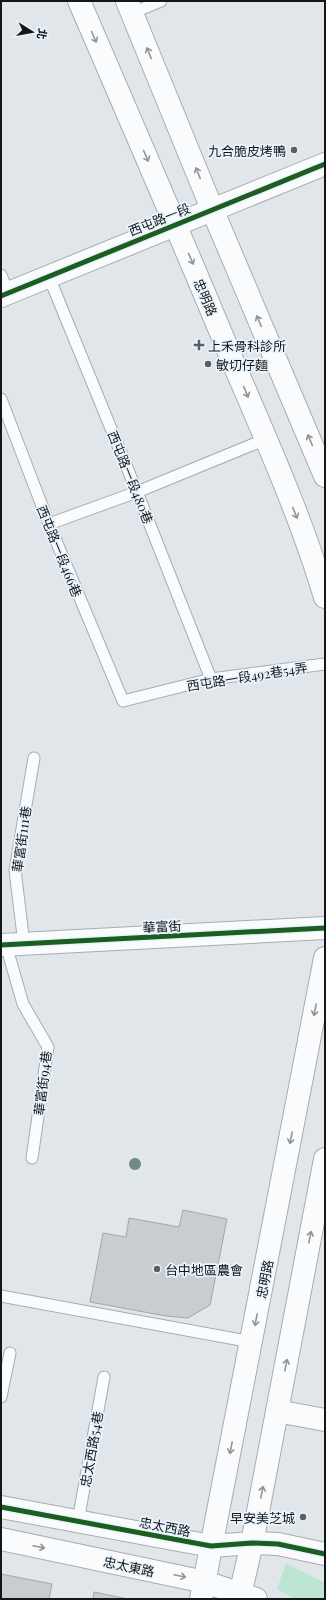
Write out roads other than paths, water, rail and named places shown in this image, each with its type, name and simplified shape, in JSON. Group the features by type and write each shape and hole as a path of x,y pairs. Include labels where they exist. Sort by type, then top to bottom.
{"main road":[{"name":"忠明路","path":"78,1 176,224 266,439 313,556 325,597"},
{"path":"130,7 212,209 325,476"},
{"name":"西屯路一段","path":"3,288 49,277 325,164"},
{"name":"華富街","path":"10,945 325,928"},
{"name":"忠明路","path":"203,1590 325,958"},
{"path":"245,1597 252,1543 325,1159"},
{"path":"278,1411 325,1420"},
{"name":"忠太西路","path":"1,1507 211,1546 252,1543 278,1544 325,1554"},
{"name":"忠太東路","path":"1,1539 203,1590 245,1597"}],"lane":[{"path":"130,7 161,1"},
{"name":"西屯路一段480巷","path":"49,277 137,492 211,679"},
{"name":"西屯路一段466巷","path":"1,399 49,524 122,701"},
{"path":"49,524 137,492 266,439"},
{"name":"西屯路一段492巷54弄","path":"122,701 211,679 325,664"},
{"name":"華富街111巷","path":"10,945 15,870 34,758"},
{"name":"華富街94巷","path":"10,945 23,1004 48,1047 32,1158"},
{"path":"1,1296 252,1342"},
{"path":"1,1397 10,1354"},
{"name":"忠太西路54巷","path":"78,1521 104,1377"}],"place":[{"name":"九合脆皮烤鴨","path":"294,150"},
{"name":"上禾骨科診所","path":"199,345"},
{"name":"敏切仔麵","path":"208,364"},
{"name":"台中地區農會","path":"157,1269"},
{"name":"早安美芝城","path":"303,1517"}]}
